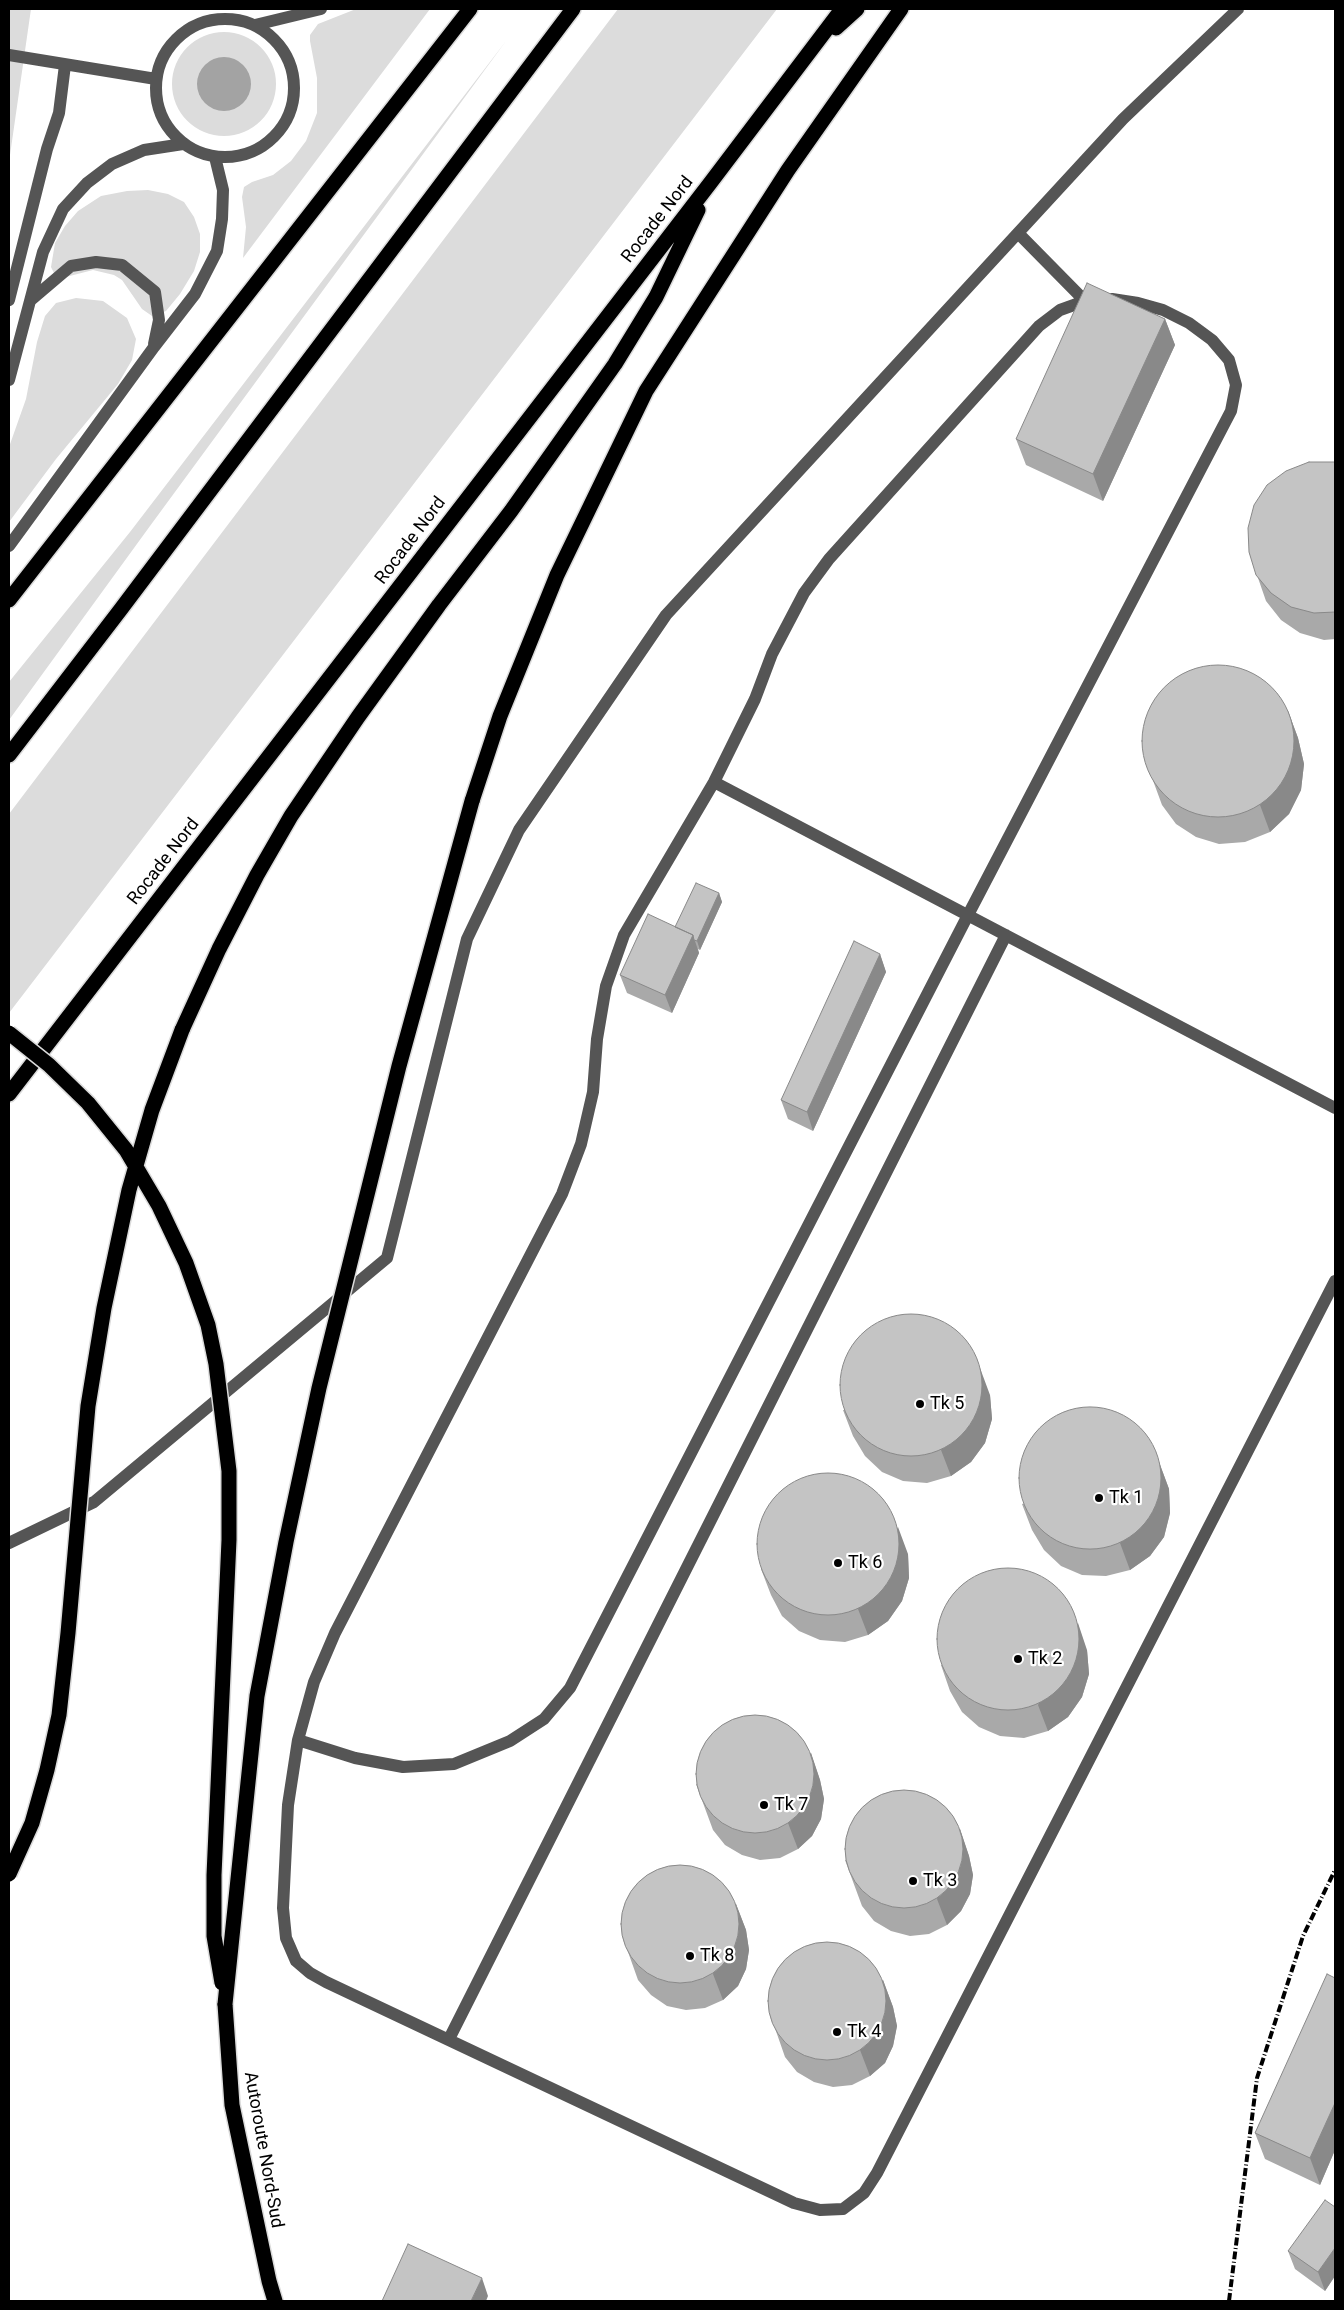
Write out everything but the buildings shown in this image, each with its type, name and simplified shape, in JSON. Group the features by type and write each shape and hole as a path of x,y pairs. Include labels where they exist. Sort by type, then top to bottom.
{"highway":[{"path":"9,600 470,9"},
{"path":"9,755 127,602 573,9"},
{"name":"Rocade Nord","path":"9,1094 842,9"},
{"path":"809,53 856,9"},
{"path":"226,2004 257,1696 286,1542 319,1388 394,1085 472,801 500,716 557,576 646,391 788,170 901,9"},
{"path":"9,1874 32,1822 47,1770 58,1714 68,1633 88,1406 106,1299 129,1190 152,1110 182,1030 248,891 291,816 358,717 439,605 511,511 615,364 656,296 711,182"},
{"path":"9,1033 49,1065 88,1103 126,1150 159,1206 186,1263 208,1325 216,1364 228,1471 229,1540 214,1875 214,1936 226,2004"},
{"name":"Autoroute Nord-Sud","path":"226,2004 227,2053 232,2104 269,2281 275,2301"}],"lane":[{"path":"255,25 321,9"},
{"path":"9,1543 94,1502 387,1258 467,939 519,830 666,614 1123,119 1238,9"},
{"path":"212,19 234,19 255,25 274,38 287,56 294,77 294,100 286,121 273,139 254,152 232,157 215,157 198,152 183,144 171,132 162,118 156,101 156,79 162,58 174,40 192,27 212,19"},
{"path":"9,55 156,79"},
{"path":"9,300 48,149 59,114 65,65"},
{"path":"9,380 43,252 52,229 63,209 87,183 112,164 144,150 183,144"},
{"path":"9,546 154,347 196,294 217,250 222,219 223,190 215,157"},
{"path":"1018,233 1086,301"},
{"path":"31,300 71,266 96,262 122,265 155,292 159,320 154,347"},
{"path":"298,1740 355,1758 403,1767 454,1764 510,1741 544,1719 570,1688 968,915 1231,411 1236,385 1229,360 1212,340 1189,323 1163,310 1138,303 1112,299 1086,301 1060,310 1039,326 829,559 804,593 772,654 755,699 714,782 624,935 606,986 597,1040 593,1092 581,1144 562,1194 335,1633 314,1682 298,1740 288,1805 283,1908 286,1938 296,1961 310,1973 326,1982 794,2203 820,2210 843,2209 864,2193 877,2173 1335,1281"},
{"path":"9,346 14,362"},
{"path":"714,782 1335,1108"},
{"path":"449,2039 1006,935"}],"shaded area":[{"path":"9,9 31,9 9,162"},
{"path":"356,9 430,9 243,258 246,227 242,197 244,187 252,182 273,175 291,161 306,141 317,113 317,78 310,35 318,24"},
{"path":"618,9 777,9 9,1013 9,814"},
{"path":"224,32 244,36 261,47 272,64 276,84 272,104 261,121 244,132 224,136 204,132 187,121 176,104 172,84 176,64 187,47 204,36"},
{"path":"506,41 9,720 9,682 130,532"},
{"path":"224,57 234,59 243,65 249,74 251,84 249,94 243,103 234,109 224,111 214,109 205,103 199,94 197,84 199,74 205,65 214,59"},
{"path":"148,190 168,194 184,202 194,217 200,234 200,252 194,271 180,294 166,311 152,316 142,309 122,280 114,275 93,270 62,278 55,275 51,267 55,243 65,226 78,211 101,196 127,191"},
{"path":"76,298 103,301 127,318 136,339 132,360 118,384 56,459 9,522 9,447 26,399 37,342 45,316 56,303"}],"railway":[{"path":"1229,2301 1257,2078 1303,1936 1335,1870"}],"place":[{"name":"Tk 5","path":"920,1404"},
{"name":"Tk 1","path":"1099,1498"},
{"name":"Tk 6","path":"838,1563"},
{"name":"Tk 2","path":"1018,1659"},
{"name":"Tk 7","path":"764,1805"},
{"name":"Tk 3","path":"913,1881"},
{"name":"Tk 8","path":"690,1956"},
{"name":"Tk 4","path":"837,2032"}]}
